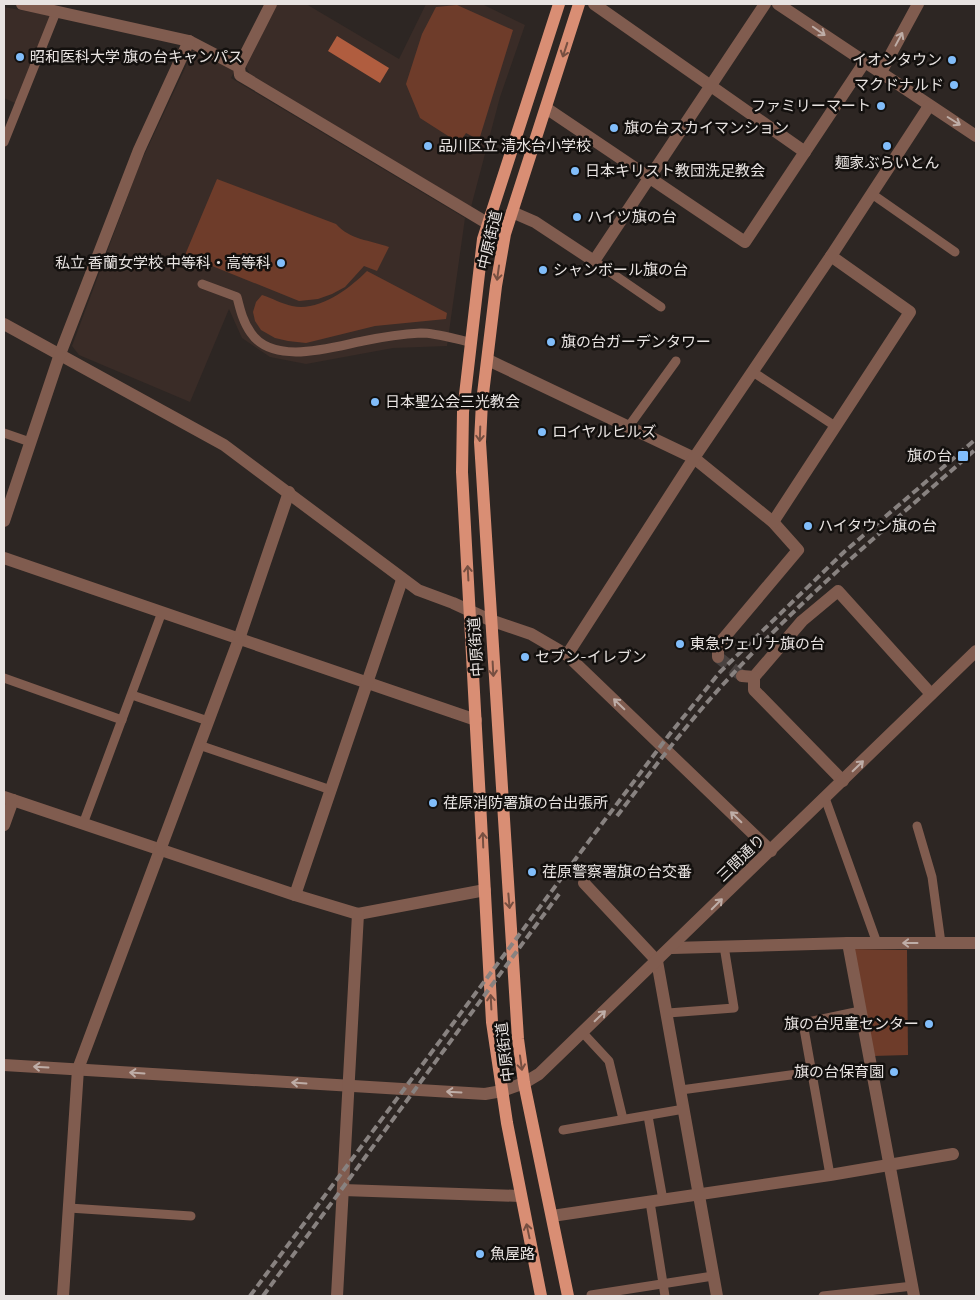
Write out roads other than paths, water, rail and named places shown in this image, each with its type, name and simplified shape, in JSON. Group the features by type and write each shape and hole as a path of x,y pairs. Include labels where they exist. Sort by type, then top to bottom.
{"main road":[{"name":"中原街道","path":"541,1296 502,1091 492,1022 461,428 479,261 488,223 559,4"},
{"name":"中原街道","path":"568,1296 524,1083 518,1039 480,442 500,255 579,4"}],"street":[{"path":"22,4 189,41 239,68"},
{"path":"271,4 239,68 240,75 488,223"},
{"path":"594,4 806,152"},
{"path":"512,212 536,222 594,261 765,4"},
{"path":"778,4 880,74 976,136"},
{"path":"880,74 918,4"},
{"path":"4,521 60,354 139,150 189,41"},
{"path":"546,108 745,242 864,63"},
{"path":"568,655 694,458 831,256 929,106"},
{"path":"773,522 910,312 831,256"},
{"path":"4,324 224,445 289,492 402,580 418,590 470,610 490,620 531,634 568,655 771,850"},
{"path":"488,360 694,458 773,522 798,550 718,645 718,657"},
{"path":"66,1296 69,1208 78,1069 239,639 289,492"},
{"path":"4,558 476,720"},
{"path":"295,895 402,580"},
{"path":"842,781 754,690 748,677 802,621 838,591 931,694"},
{"name":"三間通り","path":"4,1065 485,1094 502,1091 524,1083 540,1074 672,948 976,650"},
{"path":"4,825 8,798 295,895 358,914 484,890"},
{"path":"584,884 657,961 668,1013 717,1296"},
{"path":"337,1296 358,914"},
{"path":"848,943 914,1291"},
{"path":"672,948 848,943 976,943"},
{"path":"552,1216 890,1166 953,1154"},
{"path":"343,1190 521,1196"}],"lane":[{"path":"4,142 56,12"},
{"path":"872,194 955,252"},
{"path":"594,261 661,307"},
{"path":"202,284 237,297 251,334 268,346 288,351 327,350 365,340 423,333 470,342"},
{"path":"629,426 676,361"},
{"path":"753,372 835,426"},
{"path":"4,433 30,442"},
{"path":"83,824 162,612"},
{"path":"4,678 122,720"},
{"path":"132,695 208,721"},
{"path":"199,745 331,790"},
{"path":"825,798 877,943"},
{"path":"917,826 932,877 941,943"},
{"path":"668,1013 734,1008 724,946"},
{"path":"830,1175 804,1023 860,1011"},
{"path":"583,1033 609,1061 624,1119"},
{"path":"681,1090 812,1072"},
{"path":"563,1130 684,1109"},
{"path":"648,1116 663,1200"},
{"path":"650,1202 665,1296"},
{"path":"69,1208 191,1216"},
{"path":"591,1295 713,1276"},
{"path":"823,1296 914,1291"}],"tunnel":[{"path":"718,657 742,676"}],"railway":[{"path":"250,1296 592,837 669,735 720,672 844,552 976,439"},
{"path":"617,816 700,711 758,647 818,589 976,449"},
{"path":"263,1296 559,894"}],"place":[{"name":"昭和医科大学 旗の台キャンパス","path":"20,57"},
{"name":"イオンタウン","path":"952,60"},
{"name":"マクドナルド","path":"954,85"},
{"name":"ファミリーマート","path":"881,106"},
{"name":"旗の台スカイマンション","path":"614,128"},
{"name":"品川区立 清水台小学校","path":"428,146"},
{"name":"麺家ぶらいとん","path":"887,146"},
{"name":"日本キリスト教団洗足教会","path":"575,171"},
{"name":"ハイツ旗の台","path":"577,217"},
{"name":"私立 香蘭女学校 中等科・高等科","path":"281,263"},
{"name":"シャンボール旗の台","path":"543,270"},
{"name":"旗の台ガーデンタワー","path":"551,342"},
{"name":"日本聖公会三光教会","path":"375,402"},
{"name":"ロイヤルヒルズ","path":"542,432"},
{"name":"旗の台","path":"963,456"},
{"name":"ハイタウン旗の台","path":"808,526"},
{"name":"東急ウェリナ旗の台","path":"680,644"},
{"name":"セブン-イレブン","path":"525,657"},
{"name":"荏原消防署旗の台出張所","path":"433,803"},
{"name":"荏原警察署旗の台交番","path":"532,872"},
{"name":"旗の台児童センター","path":"929,1024"},
{"name":"旗の台保育園","path":"894,1072"},
{"name":"魚屋路","path":"480,1254"}]}
